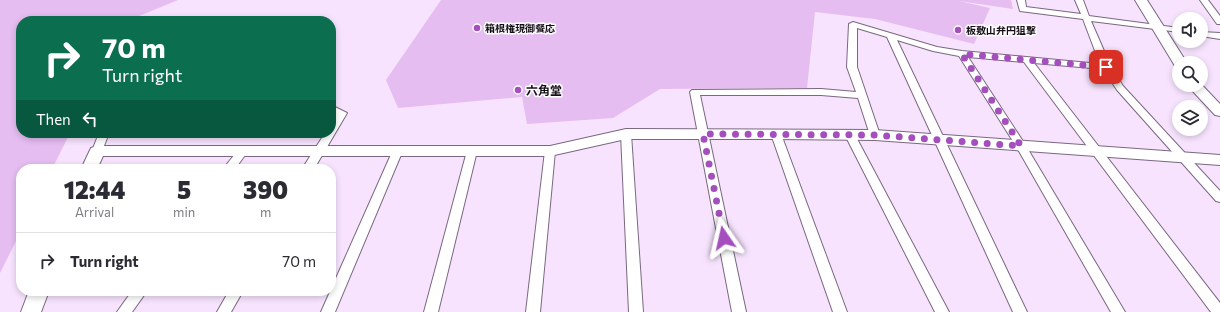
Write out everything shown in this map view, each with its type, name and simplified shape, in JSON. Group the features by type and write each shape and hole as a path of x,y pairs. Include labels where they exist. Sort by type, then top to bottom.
{"street":[{"path":"1021,0 1023,9 1172,29"},
{"path":"1079,0 1106,67 1120,88 1220,198"},
{"path":"1141,0 1176,56"},
{"path":"1204,0 1220,22"},
{"path":"875,135 852,68 853,24 936,49 962,54 1106,67"},
{"path":"890,34 1020,312"},
{"path":"1208,35 1220,36"},
{"path":"962,54 1021,146 1118,312"},
{"path":"1028,61 1098,151 1219,312"},
{"path":"739,312 695,92 821,92 861,95"},
{"path":"1201,92 1220,112"},
{"path":"336,110 342,113 336,122"},
{"path":"97,151 550,151 626,134 776,134 875,135 1220,160"},
{"path":"626,134 636,312"},
{"path":"776,134 840,312"},
{"path":"850,135 942,312"},
{"path":"91,164 102,138"},
{"path":"311,164 326,138"},
{"path":"336,293 398,150"},
{"path":"431,312 472,150"},
{"path":"233,164 243,151"},
{"path":"533,312 550,151"},
{"path":"31,312 37,296"},
{"path":"124,312 136,296"},
{"path":"224,312 233,296"},
{"path":"328,312 335,296"}],"shaded area":[{"path":"0,0 178,0 139,16 16,16 16,138 68,138 54,164 16,164 16,241 0,273"},
{"path":"441,0 1011,0 1013,9 959,1 990,8 974,44 875,19 815,12 807,88 660,89 613,118 527,124 522,97 398,108 386,80"}],"place":[{"name":"箱根権現御餐応","path":"477,28"},
{"name":"板敷山弁円狙撃","path":"958,30"},
{"name":"六角堂","path":"518,90"}],"route":[{"path":"724,238 703,134 875,135 1021,146 962,54 1106,67"}]}
